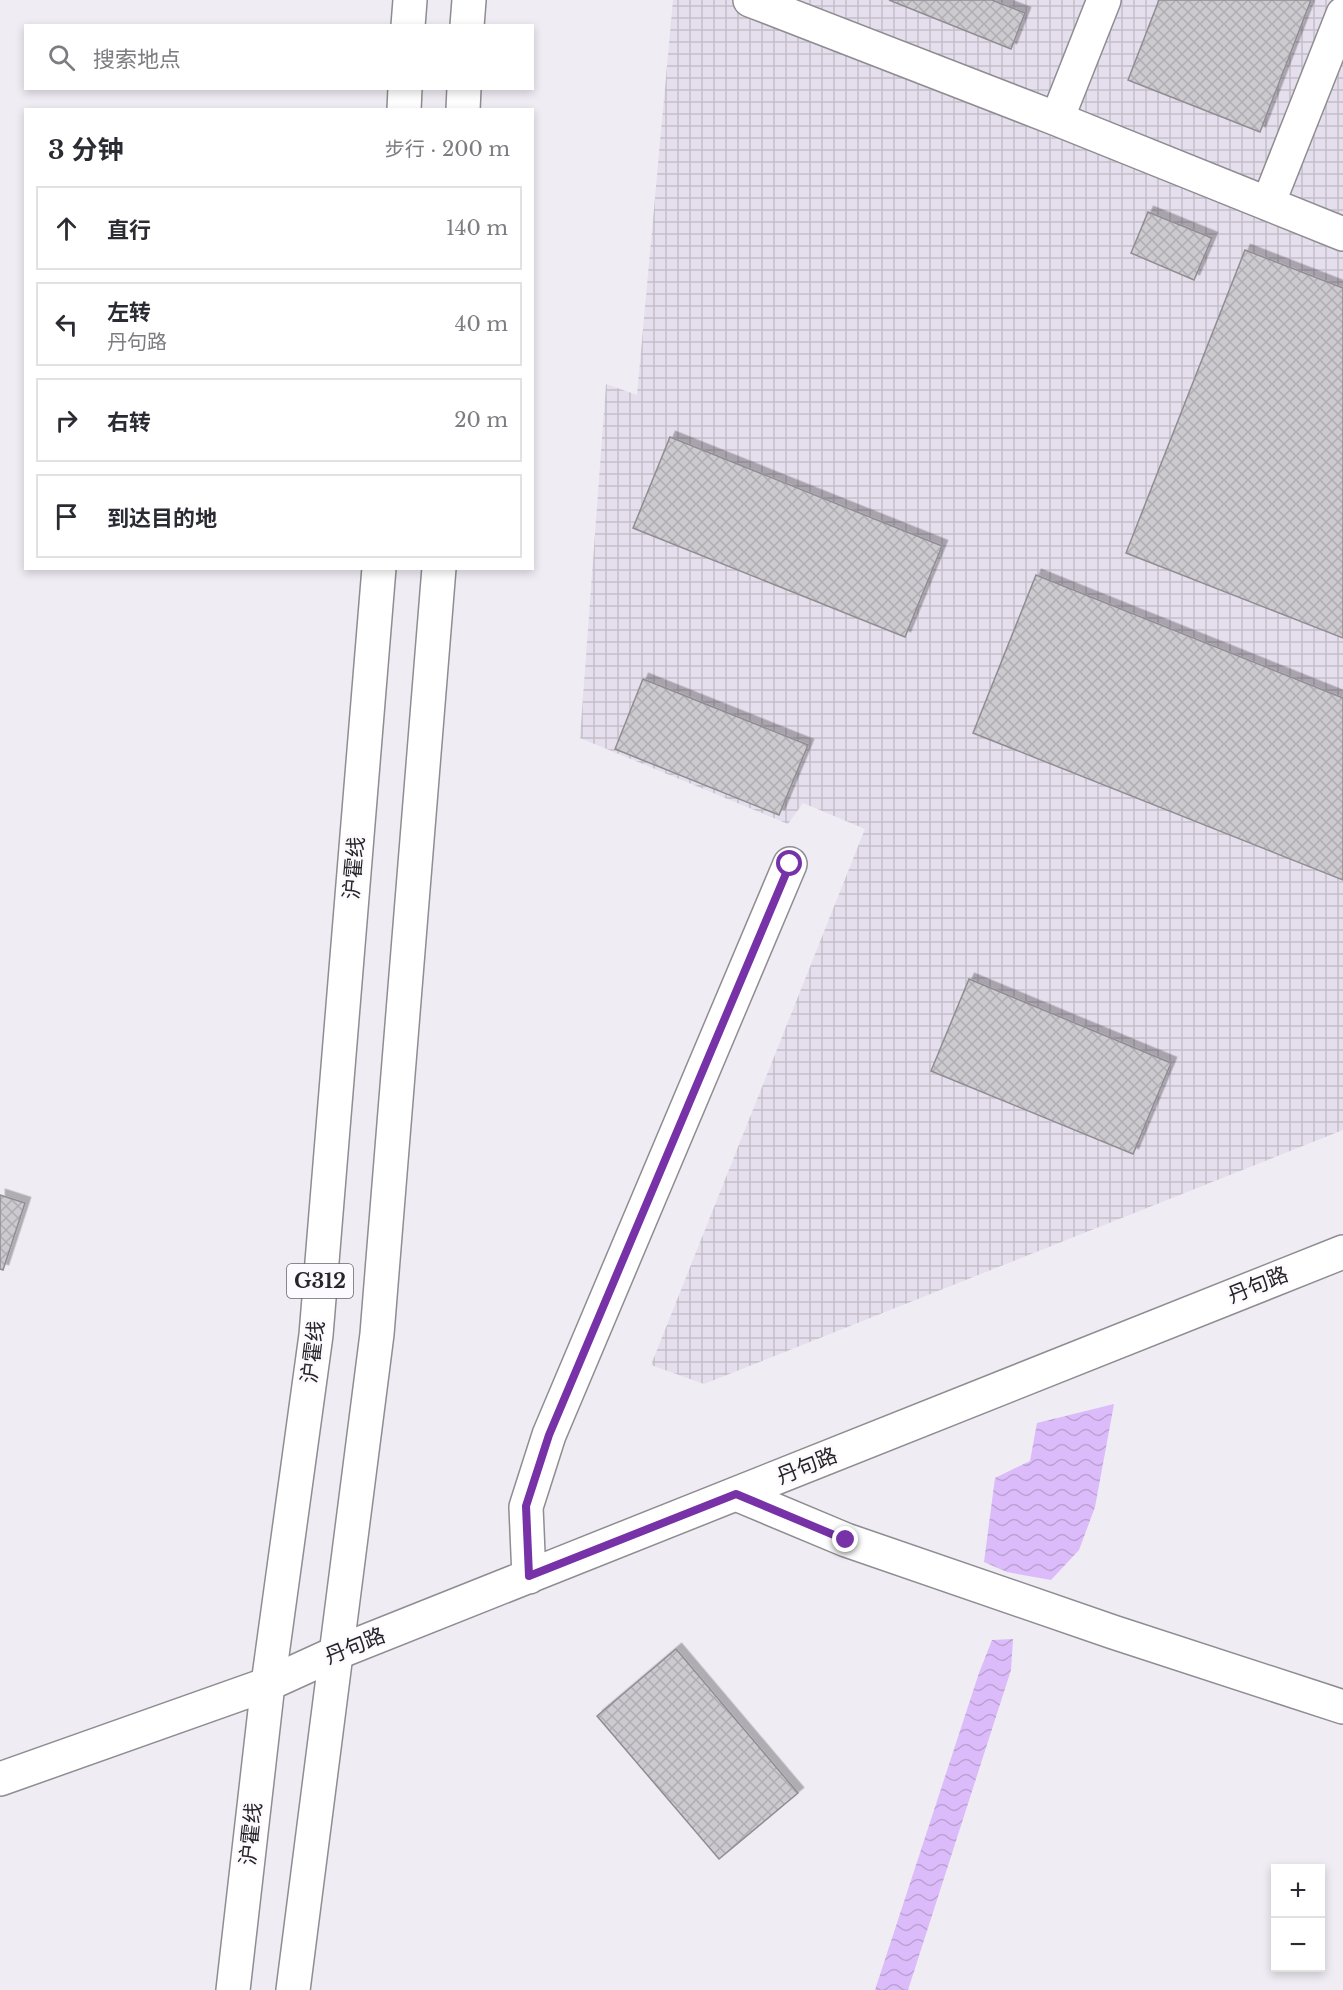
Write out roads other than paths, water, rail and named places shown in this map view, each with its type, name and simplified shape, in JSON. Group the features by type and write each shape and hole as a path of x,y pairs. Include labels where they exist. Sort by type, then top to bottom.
{"main road":[{"path":"408,24 410,0"},
{"path":"467,24 469,0"},
{"path":"750,0 1057,119 1343,234"},
{"path":"1057,119 1104,0"},
{"path":"1268,204 1343,14"},
{"path":"404,108 405,90"},
{"path":"463,108 464,90"},
{"name":"沪霍线","path":"233,1990 268,1684 316,1335 379,570"},
{"name":"G312","path":"293,1990 377,1334 439,570"},
{"path":"529,1576 526,1506 549,1435 790,864"},
{"name":"丹句路","path":"0,1779 268,1684 336,1653 1343,1251"},
{"path":"736,1494 846,1540 1113,1632 1343,1707"}],"water":[{"path":"1114,1404 1095,1507 1079,1550 1051,1580 1007,1572 984,1562 995,1478 1030,1461 1037,1423"},
{"path":"1013,1639 1011,1670 908,1990 875,1990 979,1673 992,1640"}]}
